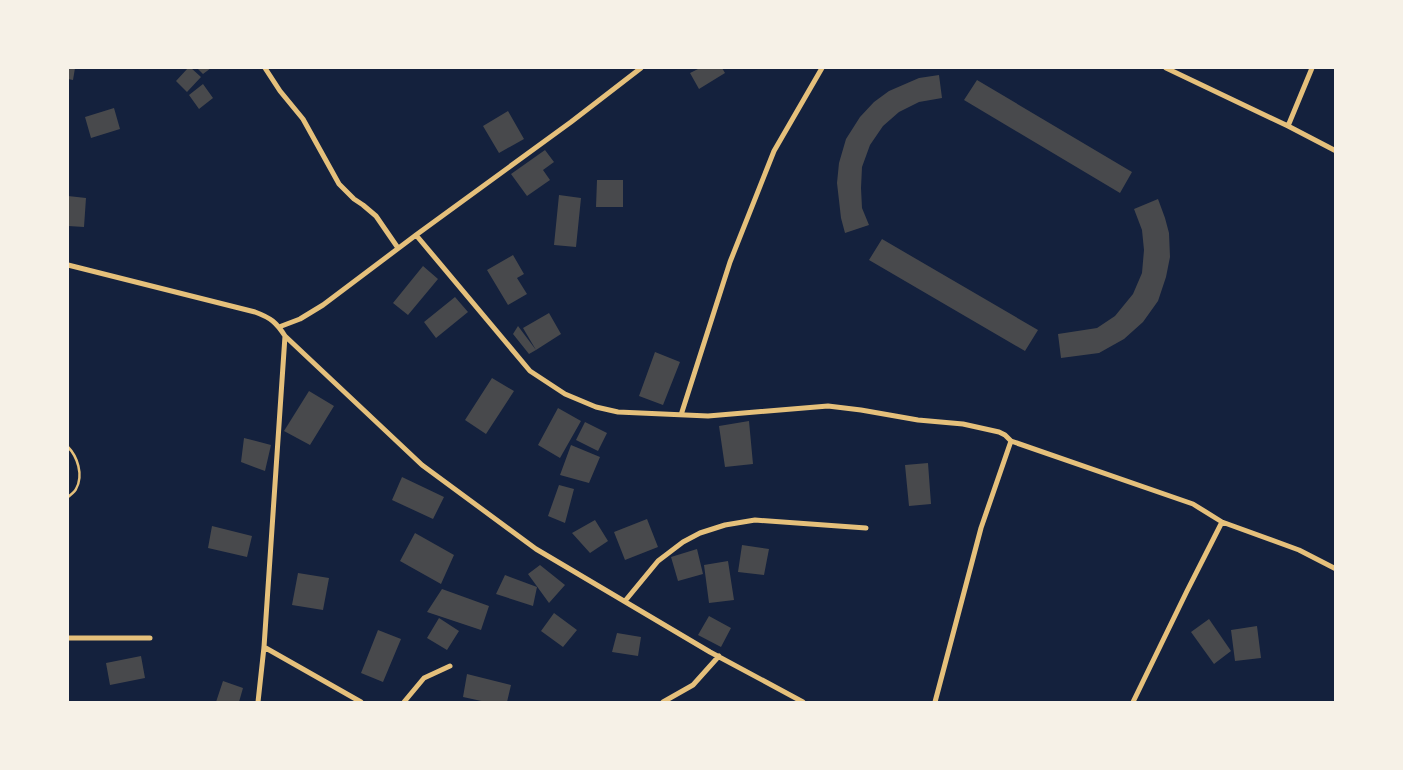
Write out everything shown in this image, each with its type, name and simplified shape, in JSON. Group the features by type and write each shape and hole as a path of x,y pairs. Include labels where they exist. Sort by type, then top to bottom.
{"street":[{"path":"265,68 280,91 303,119 339,184 354,199 376,216 398,248"},
{"path":"279,327 323,305 641,68"},
{"path":"681,415 730,262 774,151 822,68"},
{"path":"1166,68 1336,151"},
{"path":"1288,126 1312,68"},
{"path":"416,234 530,371 565,394 596,407 618,412 708,416 828,406 918,420 963,424 999,432 1011,441 1193,504 1222,522 1300,550 1336,569"},
{"path":"68,265 269,317 285,336 422,465 536,549 719,656 803,702"},
{"path":"258,702 264,647 285,336"},
{"path":"935,702 981,528 1011,441"},
{"path":"625,601 658,561 676,547 700,533 725,525 755,520 866,528"},
{"path":"1133,702 1222,522"},
{"path":"68,638 150,638"},
{"path":"264,647 361,702"},
{"path":"663,702 693,685 719,656"},
{"path":"404,702 424,678 450,666"}],"lane":[{"path":"68,447 77,460 80,475 76,489 68,497"}],"building":[{"path":"68,68 75,68 73,80 68,79"},
{"path":"188,68 191,68 201,77 187,92 176,81"},
{"path":"197,68 211,68 203,74"},
{"path":"700,68 722,68 725,73 699,89 690,73"},
{"path":"939,75 942,98 919,102 899,112 883,126 870,145 862,167 861,188 862,208 869,225 845,233 841,218 837,183 839,163 846,139 860,117 874,102 889,91 919,78"},
{"path":"977,80 1132,172 1120,193 964,100"},
{"path":"203,84 213,98 199,109 189,95"},
{"path":"114,108 120,129 91,138 85,117"},
{"path":"508,111 524,139 499,153 483,126"},
{"path":"545,150 554,162 543,170 550,180 527,196 511,174"},
{"path":"597,180 623,180 623,207 596,207"},
{"path":"559,195 581,198 576,247 554,245"},
{"path":"68,196 86,198 84,227 68,226"},
{"path":"1158,199 1169,233 1170,257 1158,301 1143,322 1124,339 1099,353 1061,358 1058,334 1097,328 1115,316 1133,294 1142,273 1144,250 1142,230 1134,209"},
{"path":"882,239 1038,330 1025,351 869,260"},
{"path":"513,255 524,274 517,278 527,294 508,305 487,270"},
{"path":"423,266 438,279 408,315 393,303"},
{"path":"455,297 468,312 436,338 424,322"},
{"path":"549,313 561,334 536,350 523,328"},
{"path":"518,326 536,350 529,354 513,334"},
{"path":"655,352 680,362 663,405 639,396"},
{"path":"492,378 514,391 486,434 465,420"},
{"path":"309,391 334,406 310,445 284,431"},
{"path":"558,408 581,421 560,458 538,445"},
{"path":"749,421 753,464 725,467 719,426"},
{"path":"585,422 607,433 598,451 576,440"},
{"path":"244,438 271,445 265,471 241,462"},
{"path":"571,445 600,457 589,483 560,475"},
{"path":"928,463 931,504 909,506 905,465"},
{"path":"402,477 444,497 433,519 392,500"},
{"path":"559,485 574,489 565,523 548,516"},
{"path":"647,519 658,547 625,560 614,532"},
{"path":"595,520 608,541 590,553 572,533"},
{"path":"212,526 252,536 247,557 208,548"},
{"path":"415,533 454,555 441,584 400,561"},
{"path":"742,545 769,549 764,575 738,572"},
{"path":"697,549 703,574 678,581 671,557"},
{"path":"728,561 734,600 709,603 704,565"},
{"path":"540,565 565,585 549,603 528,574"},
{"path":"298,573 329,578 323,610 292,605"},
{"path":"505,575 537,587 533,606 496,594"},
{"path":"442,589 489,606 481,630 427,612"},
{"path":"554,613 577,630 563,647 541,631"},
{"path":"709,616 731,628 721,647 698,635"},
{"path":"439,618 459,631 447,650 427,638"},
{"path":"1209,619 1231,651 1214,664 1191,632"},
{"path":"1257,626 1261,658 1235,661 1231,630"},
{"path":"378,630 401,639 383,682 361,673"},
{"path":"617,633 641,637 638,656 612,652"},
{"path":"141,656 145,678 110,685 106,663"},
{"path":"467,674 511,685 507,702 486,702 463,697"},
{"path":"223,681 243,688 239,702 216,702"}]}
